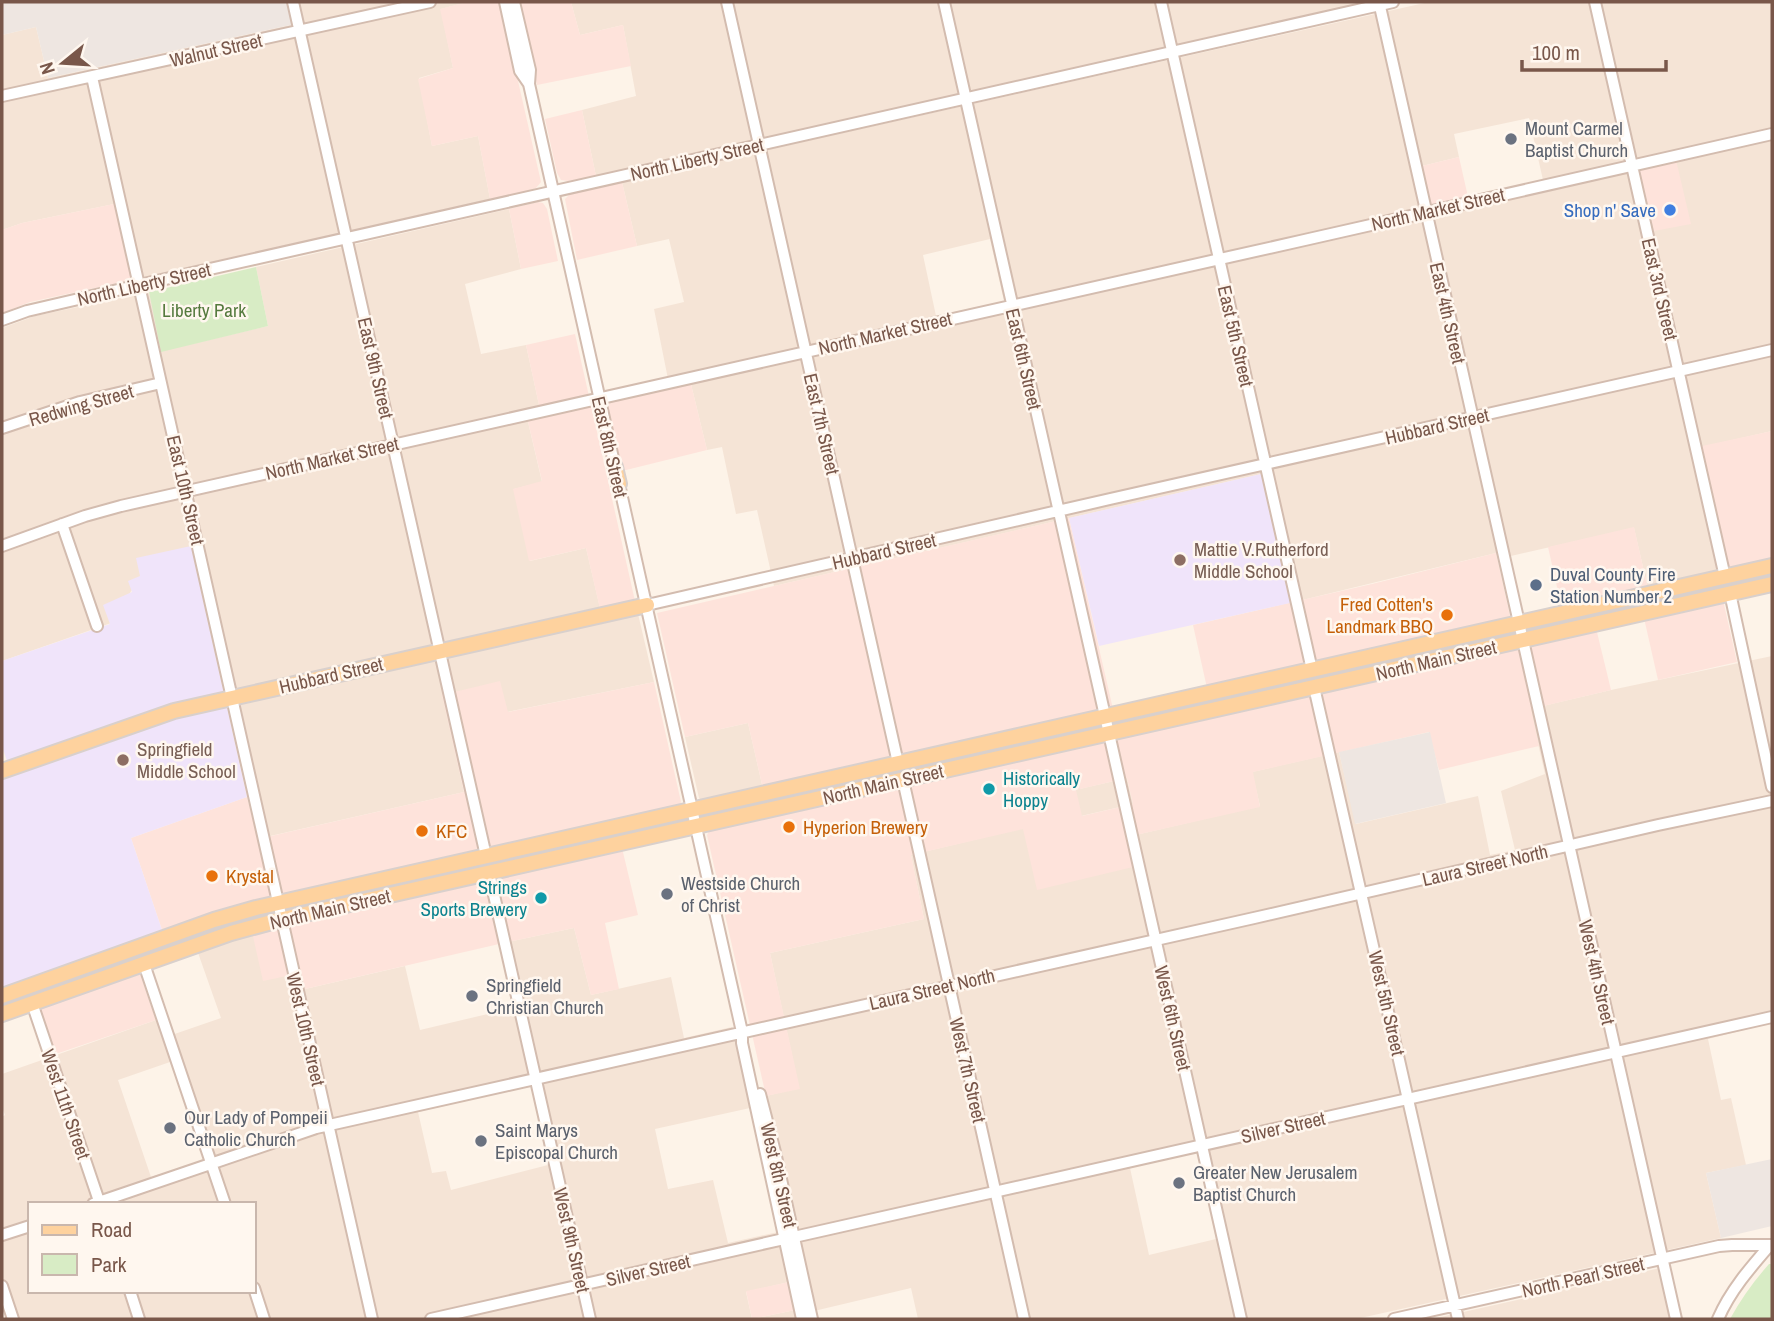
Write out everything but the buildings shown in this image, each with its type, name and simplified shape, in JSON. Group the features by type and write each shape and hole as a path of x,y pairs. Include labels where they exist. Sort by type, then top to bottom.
{"main road":[{"name":"East 8th Street","path":"615,467 619,484"},
{"name":"North Main Street","path":"2,996 214,920 279,903 1772,566"},
{"name":"North Main Street","path":"2,1014 231,933 283,919 1772,584"},
{"name":"Hubbard Street","path":"2,771 160,715 647,605"}],"street":[{"name":"East 9th Street","path":"293,2 486,856"},
{"name":"Walnut Street","path":"2,96 430,2"},
{"name":"East 8th Street","path":"505,2 520,71 529,84"},
{"name":"East 8th Street","path":"514,2 530,70 529,84 615,467"},
{"name":"East 7th Street","path":"727,2 898,764"},
{"name":"East 6th Street","path":"944,2 1105,717"},
{"name":"East 5th Street","path":"1161,2 1312,670"},
{"name":"North Liberty Street","path":"2,320 27,311 139,285 1379,3 1393,2"},
{"name":"East 3rd Street","path":"1595,2 1725,577"},
{"name":"East 4th Street","path":"1379,3 1518,624"},
{"name":"East 10th Street","path":"92,77 279,903"},
{"name":"North Market Street","path":"2,546 121,506 1772,134"},
{"name":"Hubbard Street","path":"647,605 1772,350"},
{"name":"Redwing Street","path":"2,428 80,402 161,383"},
{"name":"East 8th Street","path":"619,484 693,809"},
{"path":"62,524 97,626"},
{"path":"1730,593 1772,787"},
{"name":"West 4th Street","path":"1518,624 1676,1319"},
{"name":"West 5th Street","path":"1314,687 1458,1319"},
{"name":"West 6th Street","path":"1105,717 1241,1319"},
{"name":"West 7th Street","path":"903,780 1024,1319"},
{"name":"Laura Street North","path":"100,1202 328,1125 1772,801"},
{"name":"West 8th Street","path":"693,809 742,1032 747,1042 775,1153 802,1319"},
{"name":"West 9th Street","path":"489,873 590,1319"},
{"name":"West 10th Street","path":"279,903 372,1319"},
{"path":"144,964 224,1202"},
{"name":"West 11th Street","path":"32,1003 97,1202"},
{"name":"Silver Street","path":"431,1319 1772,1017"},
{"path":"2,1235 28,1227"},
{"name":"West 8th Street","path":"789,1238 813,1319"},
{"path":"1718,1319 1736,1287 1771,1245"},
{"name":"North Pearl Street","path":"1394,1319 1720,1247 1771,1245"},
{"path":"2,1286 13,1319"},
{"path":"131,1293 139,1319"},
{"path":"256,1293 264,1319"}],"shaded area":[{"path":"2,2 299,2 304,22 48,78 36,27 2,35"},
{"path":"299,2 464,3 441,9 453,68 419,78 432,146 478,136 490,199 132,280 114,204 22,223 2,230 2,35 36,27 48,78 304,22"},
{"path":"463,2 500,2 541,182 536,188 525,192 490,199 478,136 432,146 418,79 453,68 440,9"},
{"path":"519,2 571,2 580,35 623,25 631,66 537,85"},
{"path":"571,2 1367,2 596,176 582,110 636,96 623,25 580,35"},
{"path":"1429,2 1772,2 1772,431 1702,447 1730,571 1648,589 1634,528 1498,559 1496,553 1290,603 1261,474 774,586 757,510 736,514 722,447 707,450 691,384 670,389 654,309 684,302 669,239 637,246 622,182","holes":["1529,118 1543,180 1430,205 1422,166 1459,157 1454,134","990,239 1004,301 936,316 923,255"]},
{"path":"582,110 596,176 561,180 545,119"},
{"path":"1459,157 1468,197 1430,205 1422,166"},
{"path":"1676,160 1691,224 1654,231 1639,169"},
{"path":"622,182 637,246 577,260 565,199 570,194"},
{"path":"543,203 547,209 558,261 521,269 509,209"},
{"path":"114,204 132,280 30,302 2,313 2,230 22,223"},
{"path":"509,209 521,269 465,284 481,354 526,345 539,405 525,409 542,482 514,489 530,561 586,548 600,608 635,601 654,682 507,712 443,695 464,792 257,839 191,546 140,577 111,623 2,661 2,328 35,316 149,292 162,351 268,326 256,267"},
{"path":"575,334 635,601 600,609 586,548 529,561 513,489 542,481 525,409 539,405 526,345"},
{"path":"691,384 707,450 622,471 607,403"},
{"path":"1772,431 1772,561 1730,571 1702,446"},
{"name":"Mattie V.Rutherford Middle School","path":"1261,474 1290,603 1099,646 1069,518"},
{"path":"1069,518 1113,709 763,789 748,723 685,737 657,613"},
{"path":"1634,527 1648,589 1562,609 1548,547"},
{"name":"Springfield Middle School","path":"191,546 247,797 131,838 163,933 2,990 2,777 11,773 2,746 2,661 110,624 103,605 132,592 128,581 140,576 136,558"},
{"path":"1496,553 1511,620 1207,688 1193,625"},
{"path":"1723,600 1737,662 1658,680 1644,618"},
{"path":"1596,628 1611,690 1531,709 1539,746 1439,770 1429,732 1253,772 1260,807 1127,837 1133,867 1037,890 1023,829 911,855 924,919 770,953 800,1089 766,1096 707,835 709,831 728,824","holes":["1127,778 1133,804 1082,816 1076,790"]},
{"path":"1772,656 1772,1023 1708,1039 1721,1100 1731,1098 1746,1165 1706,1173 1721,1238 1356,1319 918,1319 911,1288 814,1311 766,1096 799,1088 770,953 924,919 911,855 1023,828 1133,867 1127,837 1260,806 1252,772 1339,752 1356,824 1478,796 1490,855 1515,850 1501,791 1545,774 1530,709","holes":["1197,1152 1216,1239 1149,1255 1130,1168"]},
{"path":"500,681 508,712 654,682 680,805 163,933 131,838 247,797 258,839 464,792 442,695"},
{"path":"748,723 763,789 709,801 701,800 685,737"},
{"path":"1430,732 1446,803 1355,824 1339,752"},
{"path":"1127,778 1133,804 1081,816 1075,790"},
{"path":"622,848 638,915 605,923 619,989 591,995 574,928 305,989 301,973 263,981 252,932 290,926"},
{"path":"574,928 591,995 671,977 684,1038 732,1027 750,1108 655,1129 668,1189 713,1180 728,1243 778,1232 789,1282 746,1292 752,1319 7,1319 2,1304 2,1117 5,1115 2,1107 2,1074 156,1020 163,1038 221,1018 197,950 252,932 301,973 305,989 405,966 420,1030 513,1008 499,944","holes":["170,1062 205,1160 151,1177 118,1080","531,1086 548,1165 451,1190 446,1171 432,1173 418,1112"]},
{"path":"139,971 156,1020 44,1058 28,1010"},
{"path":"1772,1159 1772,1226 1721,1238 1706,1173"},
{"path":"1669,1266 1681,1319 1432,1319"},
{"path":"789,1282 795,1310 752,1319 746,1291"},
{"path":"795,1310 797,1319 752,1319"}],"green space":[{"name":"Liberty Park","path":"256,267 268,326 161,352 149,292"},
{"path":"1769,1264 1772,1264 1772,1319 1730,1319 1748,1290"}],"place":[{"name":"Mount Carmel Baptist Church","path":"1511,139"},
{"name":"Shop n' Save","path":"1670,210"},
{"name":"Mattie V.Rutherford Middle School","path":"1180,560"},
{"name":"Duval County Fire Station Number 2","path":"1536,585"},
{"name":"Fred Cotten's Landmark BBQ","path":"1447,615"},
{"name":"Springfield Middle School","path":"123,760"},
{"name":"Historically Hoppy","path":"989,789"},
{"name":"Hyperion Brewery","path":"789,827"},
{"name":"KFC","path":"422,831"},
{"name":"Krystal","path":"212,876"},
{"name":"Westside Church of Christ","path":"667,894"},
{"name":"Strings Sports Brewery","path":"541,898"},
{"name":"Springfield Christian Church","path":"472,996"},
{"name":"Our Lady of Pompeii Catholic Church","path":"170,1128"},
{"name":"Saint Marys Episcopal Church","path":"481,1141"},
{"name":"Greater New Jerusalem Baptist Church","path":"1179,1183"}]}
